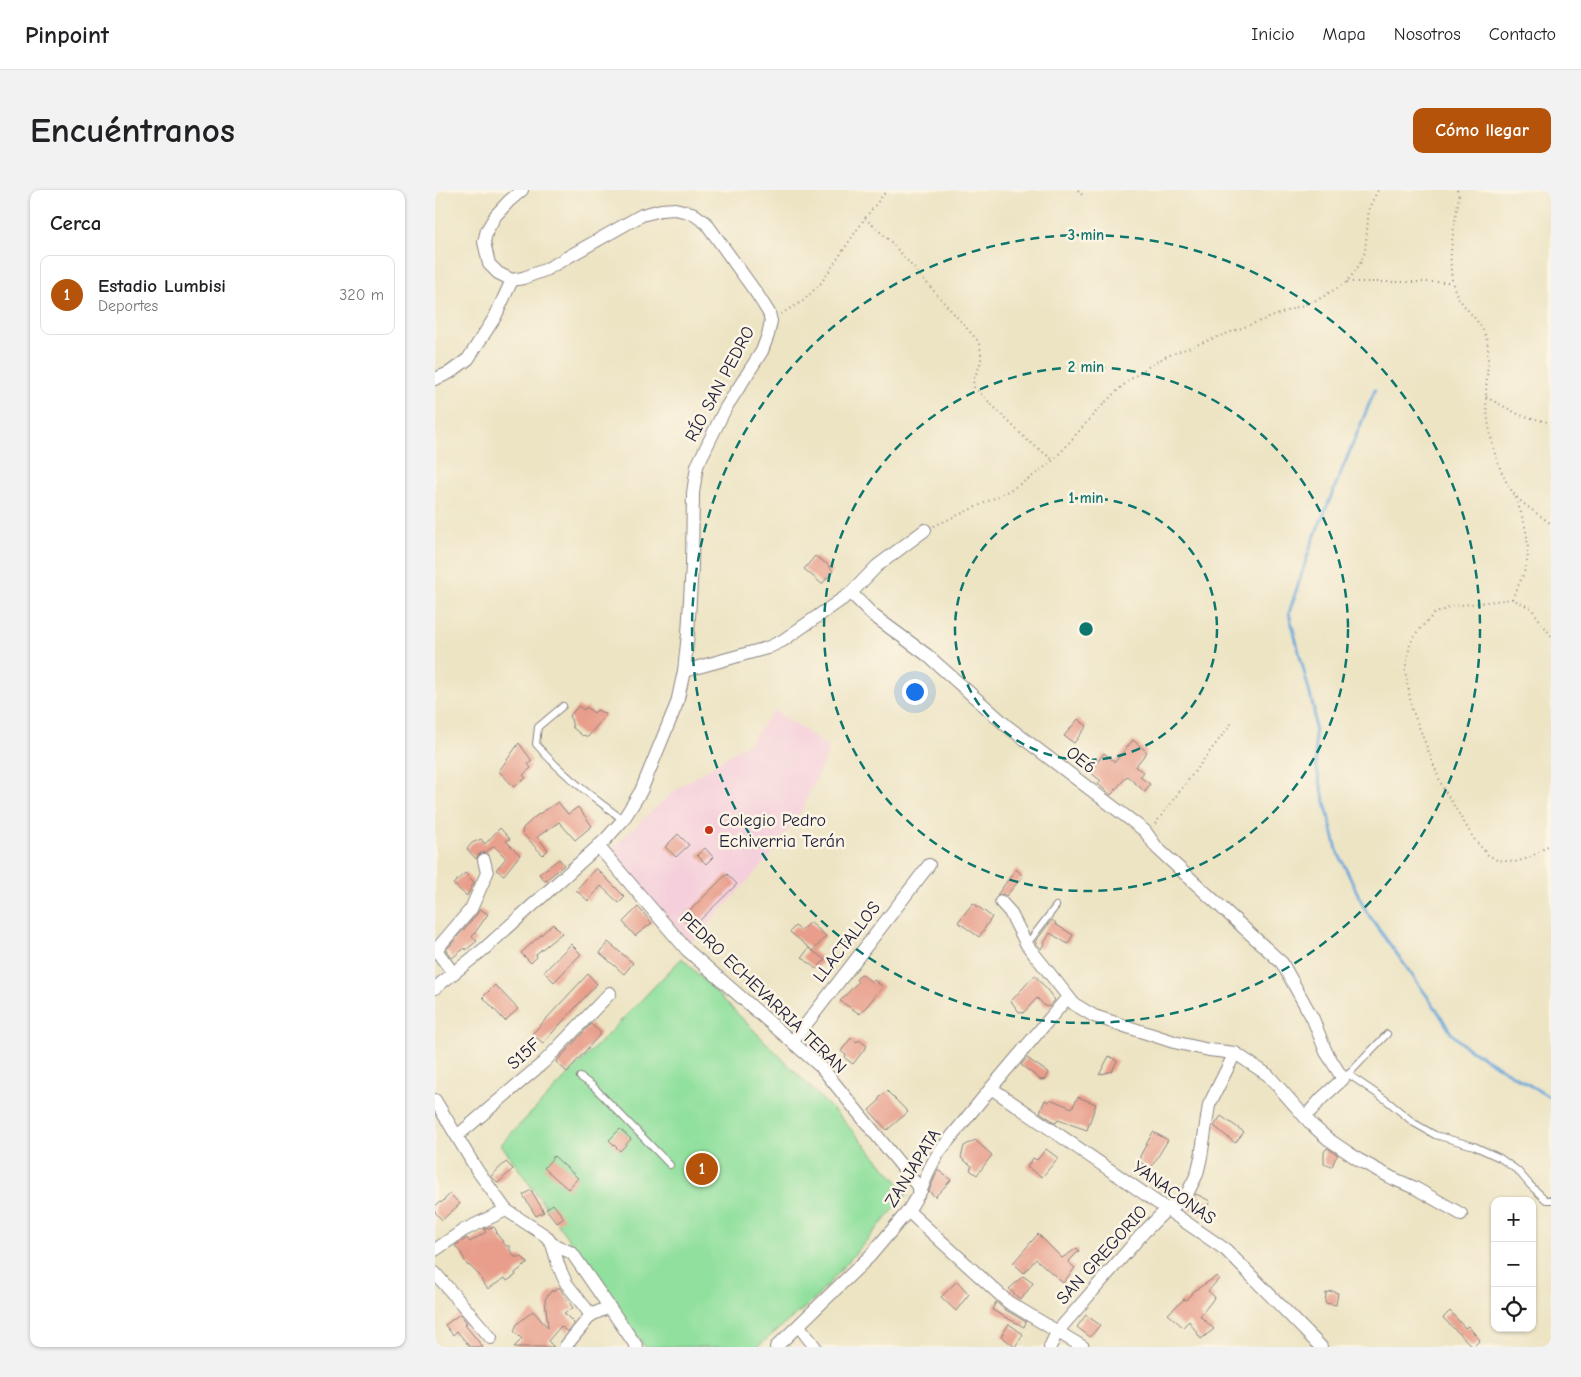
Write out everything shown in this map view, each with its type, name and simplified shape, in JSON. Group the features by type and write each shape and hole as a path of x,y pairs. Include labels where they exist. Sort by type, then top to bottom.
{"street":[{"path":"435,379 449,373 468,359 495,317 512,280 497,272 489,264 484,242 487,230 496,215 522,190"},
{"name":"RÍO SAN PEDRO","path":"435,988 484,950 598,846 623,820 641,791 677,703 684,671 692,565 693,493 697,466 725,409 762,351 771,321 769,313 757,294 706,223 692,213 675,209 661,210 642,215 545,270 512,280"},
{"path":"684,671 767,648 782,640 851,593 877,566 925,530"},
{"name":"OE6","path":"851,593 874,616 927,655 1007,726 1147,834 1157,848 1282,963 1313,1019 1326,1052 1346,1077"},
{"name":"PEDRO ECHEVARRIA TERAN","path":"598,846 687,950 822,1068 921,1190"},
{"path":"453,973 436,950 471,910 487,873 484,860"},
{"name":"LLACTALLOS","path":"793,1041 929,865"},
{"path":"1001,902 1009,912 1027,945 1074,1004 1095,1016 1174,1042 1209,1050 1235,1053 1268,1075 1305,1117 1328,1139 1359,1160 1461,1214"},
{"name":"S15F","path":"457,1136 544,1062 610,993"},
{"name":"ZANJAPATA","path":"776,1347 870,1256 908,1211 921,1190 939,1152 1068,997"},
{"name":"SAN GREGORIO","path":"1050,1347 1057,1332 1144,1232 1167,1209 1180,1202 1188,1192 1197,1174 1209,1104 1235,1053"},
{"path":"1305,1117 1322,1098 1346,1077"},
{"name":"YANACONAS","path":"991,1088 1225,1250 1321,1347"},
{"path":"435,1100 477,1170 506,1210 546,1236 552,1244 566,1283 591,1315"},
{"path":"435,1250 465,1230 506,1210"},
{"path":"908,1211 1008,1302 1083,1347"},
{"path":"552,1244 572,1253 637,1347"},
{"path":"435,1272 491,1338"},
{"path":"565,1347 591,1315 609,1307"},
{"path":"799,1326 815,1347"}],"lane":[{"path":"563,706 538,727 536,744 572,781 623,820"},
{"path":"1027,945 1057,906"},
{"path":"1387,1034 1346,1077 1386,1100 1414,1123 1435,1135 1474,1146 1500,1158 1518,1171 1529,1185 1546,1200 1551,1200"},
{"path":"580,1077 593,1086 670,1165"}],"path":[{"path":"771,321 812,292 887,190"},
{"path":"1077,190 1083,196"},
{"path":"925,530 1022,484 1053,460 1104,402 1145,367 1167,356 1319,299 1347,282 1361,264 1365,252 1369,208 1378,190"},
{"path":"1457,190 1459,196 1450,269 1451,282 1459,297 1480,326 1487,342 1486,397 1494,449 1503,475 1515,496 1524,522 1528,544 1526,565 1512,599"},
{"path":"865,218 890,241 978,341 983,357 973,380 974,387 1027,440 1053,460"},
{"path":"1347,282 1451,282"},
{"path":"1486,397 1520,415 1551,423"},
{"path":"1515,496 1551,524"},
{"path":"1551,636 1531,608 1512,599 1453,606 1434,614 1417,632 1410,644 1405,670 1412,709 1442,786 1474,839 1488,855 1497,860 1515,862 1529,858 1551,844"},
{"path":"1147,834 1233,721"}],"shaded area":[{"name":"Colegio Pedro Echiverria Terán","path":"774,710 830,748 802,810 769,858 691,943 609,851 674,791 750,742"}],"green space":[{"path":"682,958 841,1118 908,1193 816,1298 757,1347 645,1347 501,1144"}],"building":[{"path":"815,556 827,564 833,571 822,584 804,569"},
{"path":"578,706 584,710 586,707 594,713 597,710 606,714 588,737 583,736 573,728 569,717"},
{"path":"1078,719 1087,726 1074,743 1064,736"},
{"path":"1133,740 1147,752 1135,767 1144,772 1140,777 1150,784 1145,792 1127,776 1111,795 1098,784 1101,781 1090,772 1104,753 1115,762"},
{"path":"519,743 532,761 528,764 531,768 523,775 526,778 514,787 499,771"},
{"path":"558,802 568,814 578,807 592,826 575,840 559,822 537,837 548,850 543,855 522,833 523,828 536,816"},
{"path":"500,828 510,839 506,841 520,855 504,875 496,870 506,858 494,846 486,852 479,854 476,859 467,849 472,843 481,839 485,844"},
{"path":"678,834 689,845 676,857 665,847"},
{"path":"705,848 713,857 706,864 697,855"},
{"path":"559,859 564,865 545,881 539,874"},
{"path":"596,868 625,897 619,903 601,886 588,901 576,890"},
{"path":"1016,869 1023,876 1006,896 1003,894 997,895"},
{"path":"465,873 474,882 467,896 453,884"},
{"path":"727,874 737,884 692,928 682,918"},
{"path":"973,903 992,917 979,937 958,922"},
{"path":"638,907 652,923 635,936 623,922"},
{"path":"480,909 488,914 472,937 477,941 452,958 446,950"},
{"path":"1052,920 1055,924 1073,935 1068,944 1050,933 1041,949 1035,942"},
{"path":"810,922 826,936 813,951 790,932 795,926 801,930"},
{"path":"553,924 562,933 536,954 537,957 531,963 521,953"},
{"path":"608,942 633,963 624,974 600,953"},
{"path":"571,944 581,954 554,982 544,972"},
{"path":"809,948 825,960 816,969 802,957"},
{"path":"588,974 597,984 543,1043 532,1034"},
{"path":"861,974 883,987 860,1014 840,1001 858,982 856,980"},
{"path":"1035,975 1055,1000 1049,1007 1045,1006 1037,998 1023,1013 1019,1012 1011,1001"},
{"path":"495,985 518,1009 505,1021 483,997"},
{"path":"591,1024 601,1033 567,1072 556,1062"},
{"path":"851,1038 857,1042 859,1040 867,1046 853,1064 845,1058 846,1055 841,1051"},
{"path":"1109,1056 1117,1061 1112,1071 1099,1075"},
{"path":"1027,1058 1049,1073 1046,1079 1041,1080 1021,1065"},
{"path":"887,1091 908,1112 887,1130 869,1110"},
{"path":"1078,1097 1096,1104 1087,1130 1058,1120 1056,1123 1040,1112 1045,1100 1049,1102 1050,1099 1072,1108"},
{"path":"1221,1116 1244,1132 1235,1143 1214,1126"},
{"path":"620,1129 631,1139 620,1151 609,1140"},
{"path":"1153,1132 1168,1140 1151,1168 1141,1163 1140,1156"},
{"path":"975,1140 992,1155 977,1175 970,1170 972,1166 961,1158 964,1146"},
{"path":"1327,1148 1338,1155 1332,1167 1324,1164 1324,1152"},
{"path":"1046,1149 1058,1158 1042,1177 1027,1167 1033,1158 1037,1160"},
{"path":"554,1156 578,1178 568,1189 544,1168"},
{"path":"506,1162 513,1169 498,1183 491,1176"},
{"path":"938,1170 951,1180 935,1197 929,1191"},
{"path":"531,1190 544,1212 536,1216 523,1195"},
{"path":"450,1194 460,1204 442,1220 435,1212 435,1206"},
{"path":"1196,1194 1210,1201 1203,1216 1186,1208"},
{"path":"553,1204 564,1218 557,1223 546,1209"},
{"path":"494,1227 496,1233 506,1246 510,1246 510,1250 515,1257 522,1257 528,1263 507,1281 505,1278 488,1289 481,1280 482,1278 467,1265 455,1246 467,1238 470,1242 486,1232 484,1229"},
{"path":"1038,1234 1062,1258 1077,1248 1079,1251 1068,1262 1075,1268 1063,1283 1036,1259 1024,1273 1013,1263"},
{"path":"1023,1276 1033,1283 1021,1300 1009,1289"},
{"path":"1217,1276 1219,1279 1208,1291 1215,1297 1200,1316 1214,1329 1201,1339 1189,1321 1183,1327 1168,1314 1194,1291"},
{"path":"957,1281 969,1294 956,1311 941,1297"},
{"path":"559,1287 573,1308 564,1313 574,1323 567,1332 561,1326 548,1341 554,1347 514,1347 522,1339 514,1331 517,1324 533,1311 548,1328 545,1299 552,1290 553,1292"},
{"path":"1332,1291 1338,1293 1336,1305 1325,1303 1326,1293"},
{"path":"996,1302 1026,1322 1024,1327 992,1310"},
{"path":"1450,1311 1465,1328 1468,1326 1480,1340 1473,1347 1443,1318"},
{"path":"460,1314 467,1323 465,1325 483,1347 470,1347 457,1331 453,1335 445,1325"},
{"path":"1086,1315 1100,1325 1090,1337 1077,1327"},
{"path":"1009,1324 1023,1334 1015,1347 1001,1336"}],"waterway":[{"path":"1375,390 1311,545 1289,613 1314,710 1316,766 1337,850 1366,911 1437,1010 1451,1033 1466,1047 1551,1098"}],"place":[{"name":"Colegio Pedro Echiverria Terán","path":"709,830"},
{"name":"Estadio Lumbisi","path":"702,1169"}]}
